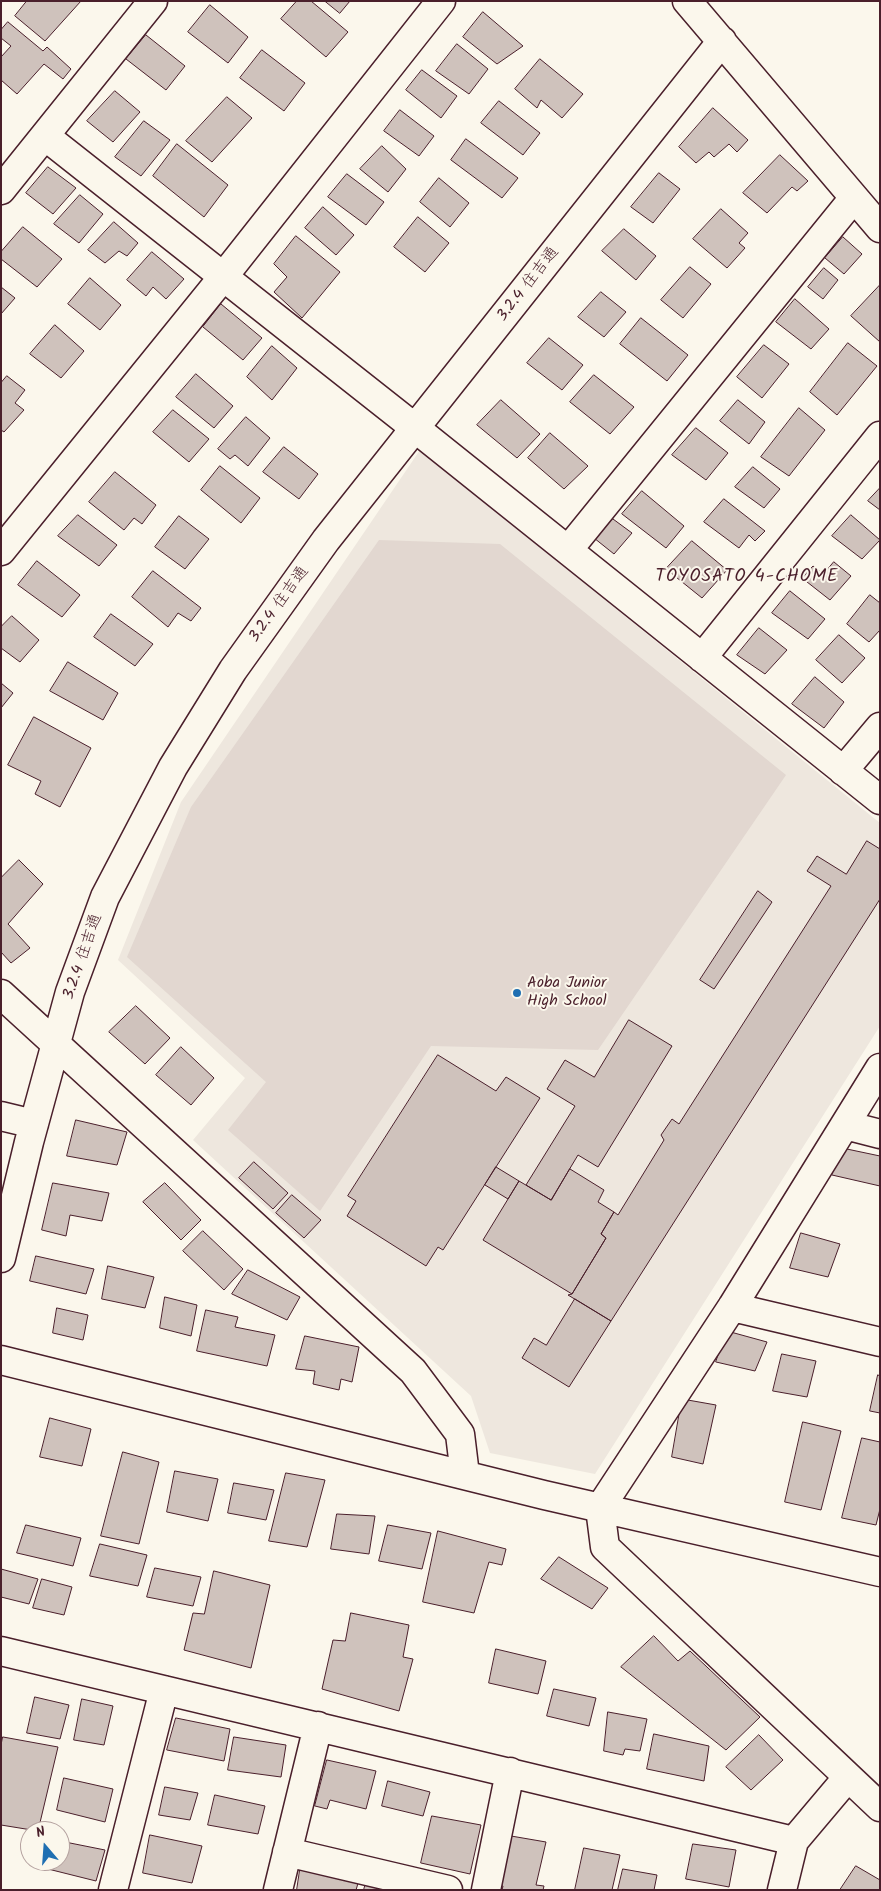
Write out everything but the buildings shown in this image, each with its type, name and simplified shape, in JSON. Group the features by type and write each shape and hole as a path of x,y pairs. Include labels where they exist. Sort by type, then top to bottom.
{"street":[{"path":"1,190 153,1"},
{"path":"1,551 223,277 440,1"},
{"path":"687,1 880,228"},
{"name":"3.2.4 住吉通","path":"1,1258 34,1124 70,992 106,896 173,767 239,662 326,540 722,41"},
{"path":"45,136 415,428 880,800"},
{"path":"568,550 854,199"},
{"path":"702,658 880,436"},
{"path":"843,771 880,727"},
{"path":"1,994 413,1371 460,1434 465,1475"},
{"path":"880,1068 732,1307 600,1508 606,1547 880,1807"},
{"path":"1,1116 34,1124"},
{"path":"845,1125 880,1134"},
{"path":"732,1307 880,1342"},
{"path":"1,1360 600,1508 880,1572"},
{"path":"1,1652 318,1726 794,1841"},
{"path":"113,1890 164,1690"},
{"path":"278,1890 318,1726"},
{"path":"486,1890 510,1772"},
{"path":"782,1890 794,1841 848,1777"},
{"path":"287,1852 448,1890"}],"shaded area":[{"name":"Aoba Junior High School","path":"420,450 880,823 880,1026 595,1474 490,1453 471,1396 193,1140 245,1078 118,960 181,802"},
{"path":"379,540 500,544 786,775 598,1050 431,1046 320,1211 228,1130 266,1082 127,957 191,807"}],"place":[{"name":"Aoba Junior High School","path":"517,993"}],"district":[{"name":"TOYOSATO 4-CHOME","path":"747,578"}]}
